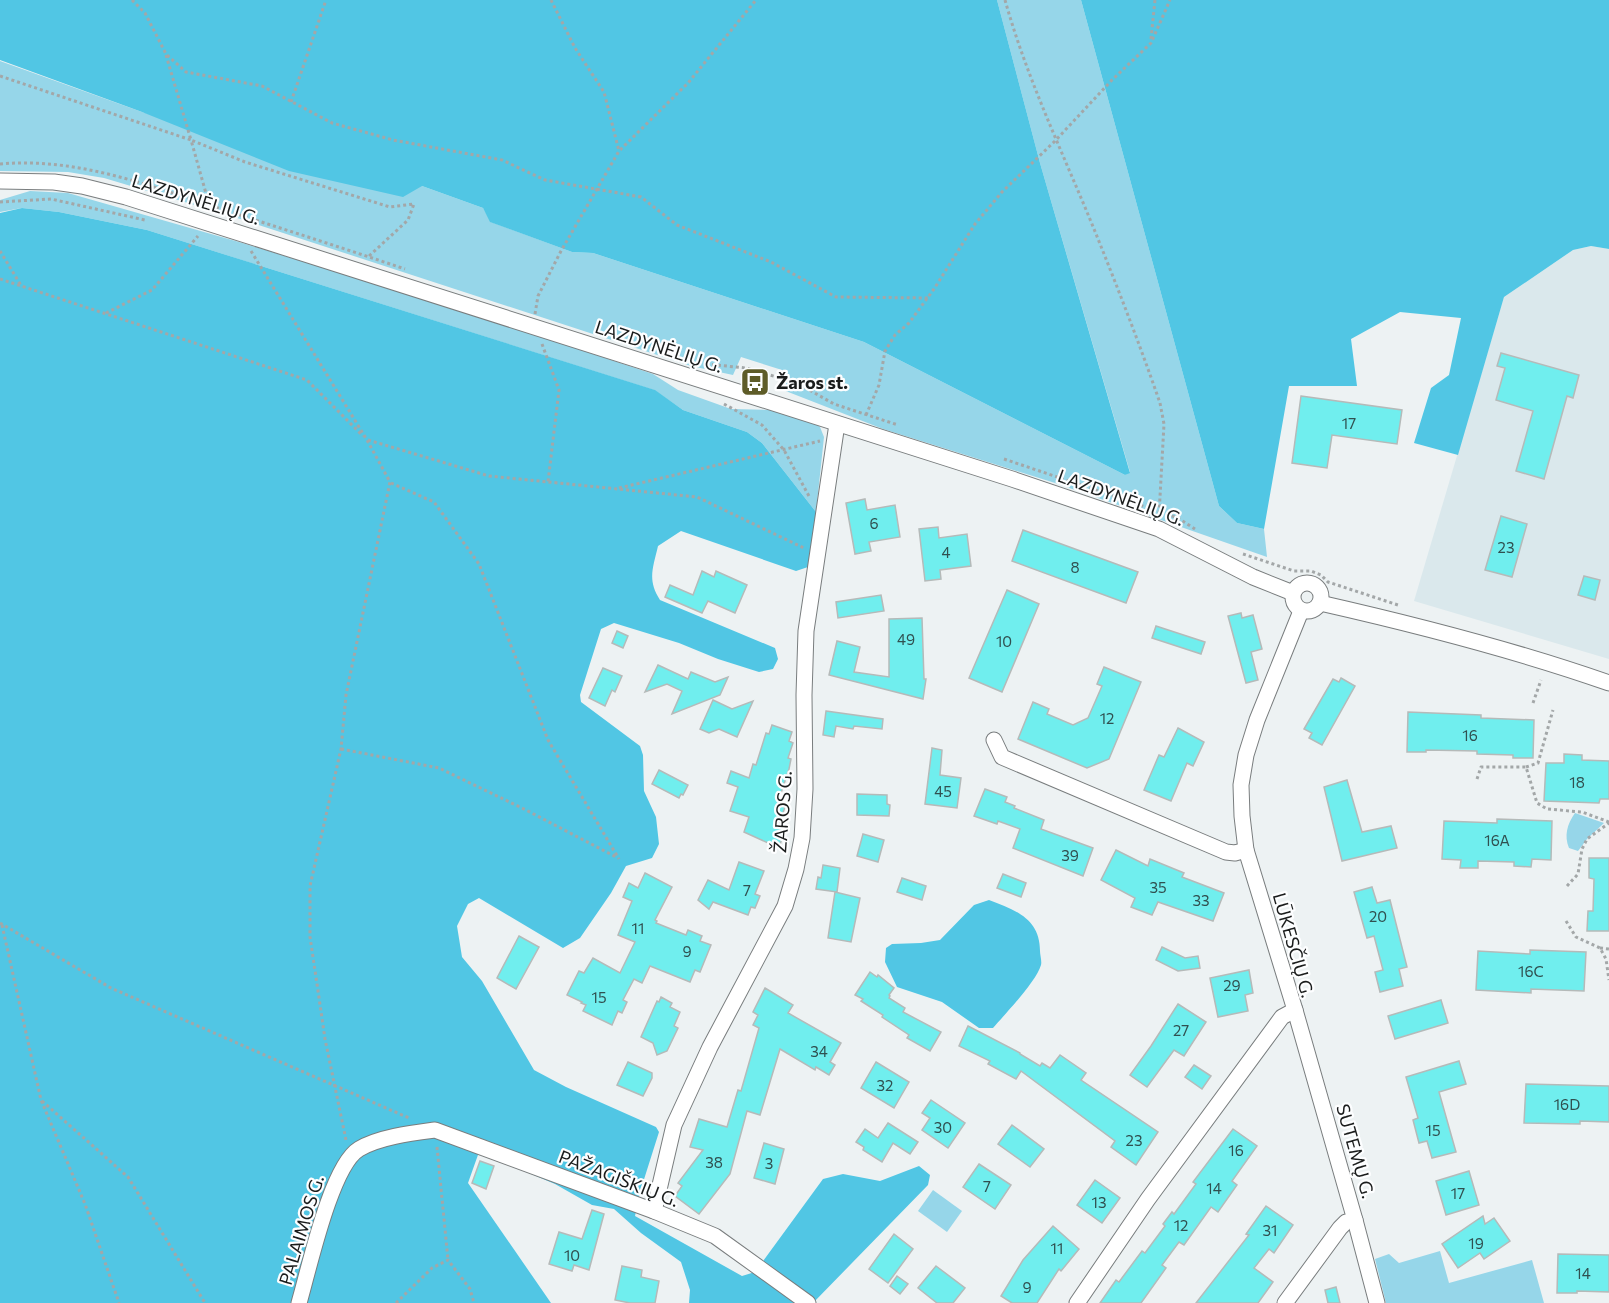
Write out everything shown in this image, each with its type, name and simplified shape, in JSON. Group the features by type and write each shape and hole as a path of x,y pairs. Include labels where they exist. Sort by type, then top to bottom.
{"street":[{"name":"LAZDYNĖLIŲ G.","path":"0,181 54,182 82,186 126,197 208,223 532,326 835,431 861,431 1159,529 1253,577 1293,592"},
{"name":"ŽAROS G.","path":"654,1211 674,1125 710,1047 785,906 796,869 802,838 805,797 806,641 835,431"},
{"path":"1302,583 1315,585 1321,596 1320,603 1309,611 1301,611 1292,600 1293,592 1302,583"},
{"path":"1320,603 1414,625 1567,668 1609,683"},
{"name":"LŪKESČIŲ G.","path":"1077,1303 1148,1199 1281,1017 1295,1010 1246,850 1241,785 1246,755 1257,720 1301,611"},
{"path":"994,740 1002,757 1226,852 1235,853 1246,850"},
{"name":"SUTEMŲ G.","path":"1295,1010 1377,1303"},
{"name":"PAŽAGIŠKIŲ G.","path":"350,1156 360,1148 401,1135 435,1130 654,1211 714,1236 808,1303"},
{"name":"PALAIMOS G.","path":"299,1303 334,1184 350,1156"},
{"path":"1285,1303 1340,1228 1346,1222 1355,1220"}],"path":[{"path":"104,314 152,290 208,223 212,212 166,54 146,13 132,0"},
{"path":"291,102 326,0"},
{"path":"551,0 575,48 604,92 619,151"},
{"path":"548,482 559,390 542,342 532,326 538,296 619,151 688,83 756,0"},
{"path":"1005,0 1017,43 1055,141 1093,228 1160,404 1164,424 1159,529"},
{"path":"1151,43 1155,0"},
{"path":"861,431 879,385 885,351 894,335 909,322 928,298 975,224 1002,192 1151,43 1170,0"},
{"path":"166,54 186,72 262,86 332,123 393,140 502,160 545,180 641,197 677,225 771,262 836,297 928,298"},
{"path":"0,76 191,140 262,168 313,184 333,188 390,207 414,204 408,220 368,256 360,272"},
{"path":"0,202 51,199 154,222"},
{"path":"249,247 367,440 390,482 434,502 479,564 548,740 619,859 439,768 341,749"},
{"path":"0,251 23,288"},
{"path":"0,279 307,380 367,440 489,476 697,497 818,555"},
{"path":"724,404 762,425 784,450 823,521"},
{"path":"614,489 784,450 835,431"},
{"path":"350,1156 325,1039 310,937 310,886 341,749 346,695 390,482"},
{"path":"1533,703 1541,680"},
{"path":"1477,779 1480,767 1526,767 1538,763 1553,710"},
{"path":"1526,767 1537,803 1547,809 1582,812 1609,823"},
{"path":"1567,886 1578,874 1582,849 1587,839 1609,823"},
{"path":"1566,921 1576,937 1600,948 1609,949"},
{"path":"1,923 111,988 335,1084 435,1130 448,1260 470,1289 474,1303"},
{"path":"1,923 41,1100 85,1204 119,1303"},
{"path":"1600,948 1606,959 1609,980"},
{"path":"41,1100 128,1177 205,1303"},
{"path":"396,1303 432,1268 448,1260"}],"shaded area":[{"path":"0,0 997,0 1040,163 1130,473 1125,475 864,342 593,253 572,252 490,222 483,208 422,186 403,197 289,171 142,112 0,60"},
{"path":"997,0 1081,0 1219,506 1237,523 1264,529 1267,557 1055,483 883,429 778,388 782,370 741,357 733,375 691,366 228,215 104,178 68,172 0,171 0,61 142,112 422,186 483,208 491,222 572,252 593,253 864,342 1125,475 1130,472 1040,163"},
{"path":"1081,0 1609,0 1609,249 1591,246 1573,250 1504,297 1458,455 1414,443 1431,388 1449,375 1461,318 1400,312 1351,339 1357,386 1289,386 1264,529 1237,523 1219,506"},
{"path":"30,191 68,193 468,312 653,374 678,390 731,409 771,410 814,422 820,427 824,437 816,512 762,443 747,432 683,410 654,390 147,230 59,212 22,208 0,212 0,200"},
{"path":"22,208 59,212 147,230 655,390 683,410 747,432 762,443 816,512 808,567 796,571 681,531 658,546 652,580 660,600 775,648 778,659 773,669 759,672 679,643 614,623 601,629 580,695 581,702 640,746 643,755 644,791 656,817 659,844 652,858 626,866 611,893 580,938 563,948 479,898 468,904 457,926 462,957 482,981 534,1070 566,1087 656,1127 659,1132 635,1216 742,1276 755,1272 823,1179 843,1174 880,1181 919,1166 930,1175 928,1185 813,1303 689,1303 690,1290 681,1262 641,1233 614,1209 592,1205 555,1184 479,1152 468,1183 551,1303 0,1303 0,213"},
{"path":"1591,246 1609,249 1609,659 1414,601 1504,297 1573,250"},
{"path":"1575,813 1604,823 1578,851 1569,848 1567,839 1568,826"},
{"path":"989,900 1017,912 1031,923 1039,940 1041,963 1027,989 993,1028 979,1028 942,1002 897,987 885,962 886,948 892,944 940,940 974,905"},
{"path":"933,1190 962,1211 947,1232 918,1211"},
{"path":"1440,1251 1449,1283 1532,1260 1544,1303 1386,1303 1375,1259 1389,1254 1399,1263"}],"building":[{"path":"1501,353 1579,375 1573,398 1567,396 1544,479 1516,471 1533,411 1496,400 1505,368 1497,366"},
{"path":"1301,396 1402,410 1397,444 1332,435 1327,468 1292,463"},
{"path":"865,499 867,510 895,505 900,537 869,542 871,551 855,554 846,503"},
{"path":"1501,516 1527,524 1512,577 1485,570"},
{"path":"938,527 939,538 967,534 971,566 940,570 941,579 925,581 919,529"},
{"path":"1023,530 1138,572 1126,603 1012,561"},
{"path":"702,571 714,577 716,571 747,585 735,613 708,601 702,613 665,597 670,585 693,595"},
{"path":"1584,576 1600,580 1595,600 1578,595"},
{"path":"1007,590 1039,604 1002,692 969,678"},
{"path":"881,595 884,611 838,618 836,602"},
{"path":"1241,613 1242,618 1253,615 1262,649 1251,652 1258,680 1246,683 1228,616"},
{"path":"922,618 924,679 926,679 923,699 829,675 837,641 860,647 854,672 889,677 889,619"},
{"path":"1156,626 1205,642 1201,654 1152,638"},
{"path":"617,631 628,636 623,648 612,643"},
{"path":"658,665 688,679 691,672 715,682 728,677 720,695 672,714 682,691 667,684 645,692"},
{"path":"1104,667 1141,682 1109,759 1087,768 1018,739 1033,702 1049,709 1047,714 1073,725 1088,718 1102,686 1097,684"},
{"path":"603,668 622,676 605,706 589,698"},
{"path":"1341,678 1355,686 1322,745 1309,738 1312,733 1304,729 1333,679 1339,682"},
{"path":"713,700 732,709 753,701 737,737 719,729 709,733 700,729"},
{"path":"826,711 883,719 882,729 854,726 853,729 836,726 834,737 823,735"},
{"path":"1408,712 1534,720 1533,758 1477,754 1477,751 1407,752"},
{"path":"772,725 792,732 789,741 793,743 788,758 791,759 789,769 777,805 785,807 778,827 785,829 779,848 744,832 749,817 730,811 738,787 727,783 731,771 749,778 753,764 756,765 766,733 769,734"},
{"path":"1178,728 1204,742 1193,766 1187,763 1171,801 1144,790 1159,755 1164,757"},
{"path":"932,748 942,750 940,775 961,778 957,808 925,804"},
{"path":"1564,754 1582,755 1582,760 1609,761 1609,799 1600,799 1599,803 1544,801 1546,763 1564,763"},
{"path":"659,770 688,785 683,795 681,794 679,798 652,784"},
{"path":"1347,780 1362,832 1391,826 1397,848 1342,861 1324,787"},
{"path":"985,789 1007,797 1005,802 1015,806 1014,808 1044,820 1041,829 1093,848 1083,876 1013,848 1020,829 974,816"},
{"path":"857,794 887,795 887,804 890,805 889,816 857,815"},
{"path":"1497,819 1552,821 1551,860 1532,859 1531,867 1514,866 1514,862 1478,861 1478,868 1460,868 1461,860 1442,859 1444,821 1497,823"},
{"path":"863,834 884,840 878,862 857,856"},
{"path":"1116,850 1148,866 1150,859 1184,873 1182,877 1224,893 1213,921 1158,902 1152,915 1131,907 1135,898 1101,880"},
{"path":"1589,858 1609,858 1609,931 1587,931 1588,911 1593,911 1594,879 1589,878"},
{"path":"739,862 764,871 755,894 760,896 755,908 751,907 748,915 713,902 709,909 698,900 708,880 729,890"},
{"path":"823,865 840,868 837,892 816,889"},
{"path":"645,873 672,887 655,920 656,923 686,935 688,930 702,936 700,941 711,945 700,972 695,970 690,982 650,966 642,983 634,979 623,1000 627,1002 622,1013 618,1011 612,1025 583,1011 586,1005 567,995 579,971 584,973 593,958 620,973 635,942 618,935 632,901 623,897 629,883 638,888"},
{"path":"1003,874 1026,883 1021,897 997,888"},
{"path":"902,878 926,886 922,900 897,892"},
{"path":"1372,887 1377,903 1390,900 1407,967 1399,969 1403,986 1380,992 1375,972 1383,970 1374,936 1367,938 1354,892"},
{"path":"835,892 860,898 851,942 828,938"},
{"path":"519,936 539,947 516,989 497,978"},
{"path":"1162,947 1185,958 1198,956 1200,968 1178,971 1156,960"},
{"path":"1530,950 1586,952 1584,991 1531,989 1531,993 1476,990 1478,951 1530,954"},
{"path":"1249,970 1253,993 1245,995 1248,1011 1218,1017 1210,978"},
{"path":"870,972 877,977 878,975 894,988 889,998 905,1008 903,1012 941,1032 930,1051 907,1038 909,1035 855,995"},
{"path":"765,988 793,1005 788,1013 841,1043 830,1062 835,1065 829,1075 816,1067 815,1070 780,1049 760,1115 747,1111 730,1174 699,1214 675,1196 682,1186 678,1183 703,1150 690,1147 699,1119 727,1127 738,1090 741,1091 759,1028 753,1025 758,1015 753,1012"},
{"path":"661,997 672,1003 670,1007 680,1012 674,1026 678,1028 667,1051 657,1055 653,1043 641,1037"},
{"path":"1441,1000 1448,1023 1395,1039 1388,1016"},
{"path":"1178,1004 1206,1022 1184,1056 1174,1050 1147,1087 1130,1075"},
{"path":"968,1026 1040,1066 1042,1063 1050,1068 1060,1055 1086,1073 1081,1080 1158,1132 1136,1165 1111,1147 1115,1141 1021,1071 1016,1079 988,1064 990,1061 959,1046"},
{"path":"1459,1061 1466,1084 1439,1092 1456,1152 1432,1158 1427,1141 1419,1143 1413,1120 1418,1118 1406,1077"},
{"path":"628,1062 652,1073 652,1078 643,1096 617,1085"},
{"path":"876,1062 909,1082 894,1108 861,1088"},
{"path":"1194,1065 1211,1076 1202,1089 1185,1077"},
{"path":"1526,1084 1609,1086 1609,1122 1524,1123"},
{"path":"931,1100 965,1123 948,1148 922,1130 930,1118 922,1113"},
{"path":"888,1123 918,1142 910,1154 893,1143 882,1162 863,1150 864,1147 856,1142 865,1129 878,1138"},
{"path":"1012,1125 1044,1149 1030,1167 998,1144"},
{"path":"1233,1129 1257,1146 1232,1181 1237,1185 1218,1212 1211,1207 1184,1245 1179,1242 1162,1265 1166,1268 1141,1303 1100,1303 1116,1280 1119,1282 1142,1251 1145,1253 1165,1226 1163,1224 1172,1212 1174,1214 1196,1184 1193,1182"},
{"path":"764,1143 784,1149 775,1184 754,1178"},
{"path":"480,1161 494,1166 486,1189 472,1183"},
{"path":"979,1164 1011,1185 995,1209 963,1187"},
{"path":"1469,1171 1479,1205 1446,1215 1436,1181"},
{"path":"1095,1180 1120,1198 1102,1223 1077,1205"},
{"path":"1266,1206 1293,1225 1274,1253 1269,1249 1254,1268 1273,1282 1258,1303 1196,1303 1249,1235 1246,1234"},
{"path":"592,1210 604,1214 589,1270 574,1265 572,1271 549,1264 559,1232 582,1239"},
{"path":"1483,1216 1485,1224 1494,1218 1510,1241 1484,1259 1480,1253 1458,1268 1442,1244"},
{"path":"1053,1226 1079,1249 1061,1271 1059,1269 1037,1303 1012,1303 1001,1296 1023,1260"},
{"path":"894,1234 913,1249 888,1283 869,1269"},
{"path":"1558,1254 1609,1255 1609,1292 1557,1293"},
{"path":"622,1266 642,1270 641,1277 659,1281 655,1303 630,1303 615,1300"},
{"path":"936,1266 965,1288 953,1303 937,1303 918,1288"},
{"path":"897,1276 908,1284 900,1294 890,1286"},
{"path":"1336,1287 1340,1303 1328,1303 1325,1290"}],"place":[{"name":"Žaros st.","path":"755,382"}]}
